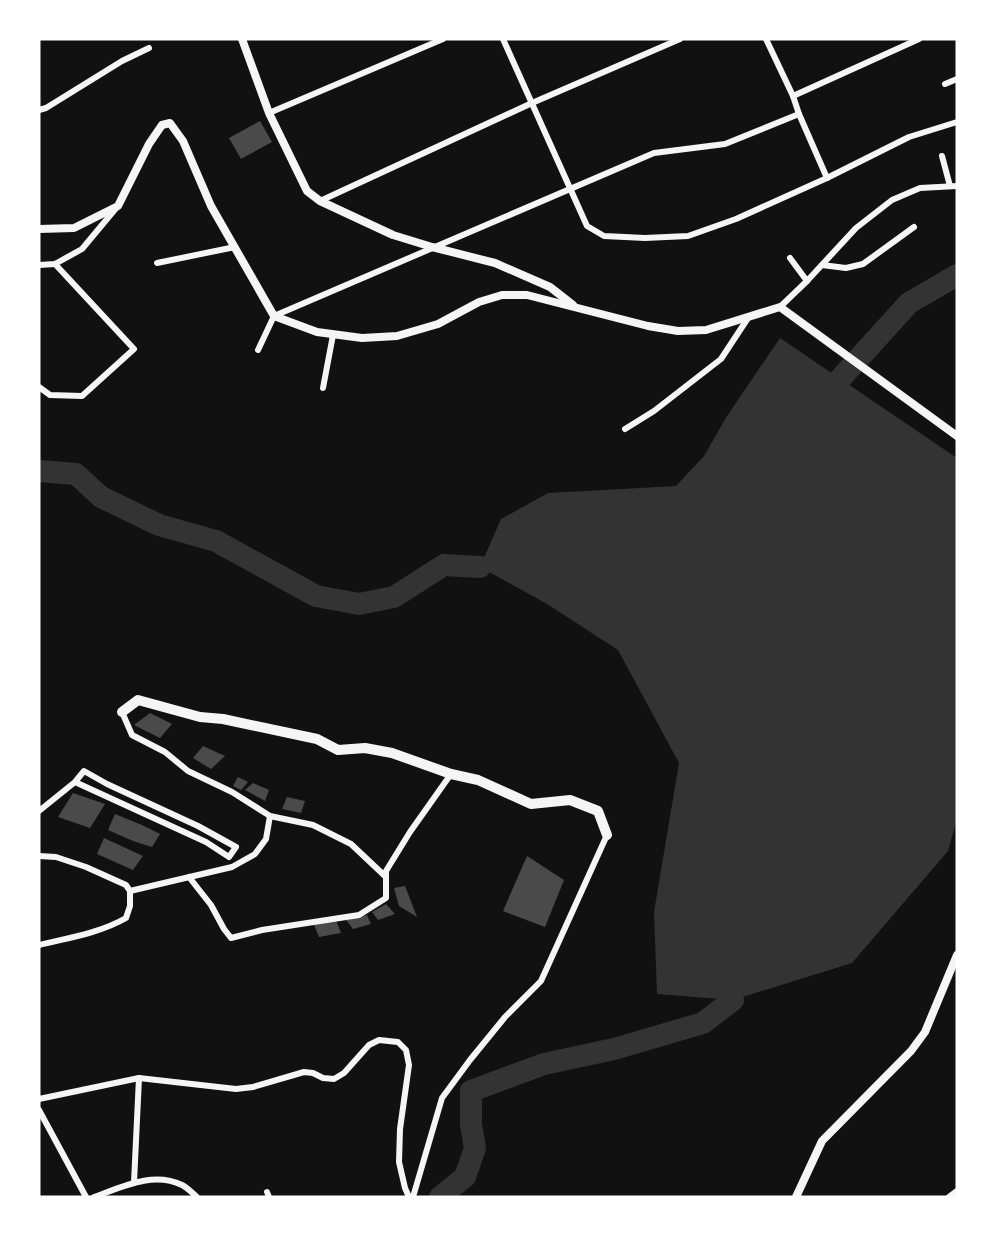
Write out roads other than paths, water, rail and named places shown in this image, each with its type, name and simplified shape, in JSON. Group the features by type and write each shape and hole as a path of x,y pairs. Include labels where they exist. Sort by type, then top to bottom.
{"highway":[{"path":"122,712 138,700 200,717 223,719 317,739 338,750 365,748 392,753 451,774 478,780 531,804 570,800 598,811 607,835"}],"street":[{"path":"242,39 269,113 307,191 320,201 393,235 495,263 550,287 576,307"},
{"path":"269,113 443,39"},
{"path":"503,39 586,226 604,236 645,238 688,236 736,219 827,178 909,137 957,122"},
{"path":"320,201 532,103 680,39"},
{"path":"766,39 793,96 827,178"},
{"path":"793,96 920,39"},
{"path":"39,110 46,108 122,60 149,48"},
{"path":"945,84 957,79"},
{"path":"258,350 274,316 432,247 654,153 725,144 799,114"},
{"path":"39,265 55,264 82,249 118,206 149,144 162,125 171,123 183,141 211,206 274,316 317,332 333,335 362,338 397,336 438,324 479,302 502,295 527,295 648,326 678,331 706,330 780,307 856,228 892,200 920,188 954,186 942,156"},
{"path":"39,229 74,228 118,206"},
{"path":"822,265 846,268 863,264 914,227"},
{"path":"157,263 235,247"},
{"path":"790,258 807,281"},
{"path":"39,387 50,395 82,396 134,349 55,264"},
{"path":"780,307 957,436"},
{"path":"626,429 654,411 721,358 748,318"},
{"path":"323,388 333,335"},
{"path":"122,712 132,735 165,752 188,771 232,792 270,816 312,825 351,844 386,877"},
{"path":"39,811 75,782 84,771 236,847 229,857 206,842 75,782"},
{"path":"189,877 211,905 231,938 262,930 359,915 386,898 386,871 451,774"},
{"path":"130,891 232,867 255,854 266,839 270,816"},
{"path":"411,1197 442,1098 506,1017 541,981 607,835"},
{"path":"39,856 56,857 86,867 126,885 130,891 130,906 126,918 82,935 39,945"},
{"path":"796,1197 822,1142 911,1051 925,1032 957,956"},
{"path":"39,1099 139,1078 236,1089 253,1087 304,1071 323,1078 334,1079 344,1073 369,1045 380,1040 398,1042 406,1050 409,1065 400,1129 399,1162 405,1188 411,1197"},
{"path":"134,1182 139,1078"},
{"path":"39,1110 86,1197"},
{"path":"94,1197 134,1182 150,1180 168,1180 184,1186 197,1197"}],"waterway":[{"path":"840,379 909,303 957,275"},
{"path":"39,471 76,474 101,497 159,525 216,541 316,596 359,604 394,597 444,565 480,567"},
{"path":"440,1197 465,1177 475,1148 471,1125 471,1091 544,1064 614,1049 703,1023 733,1000"}]}
